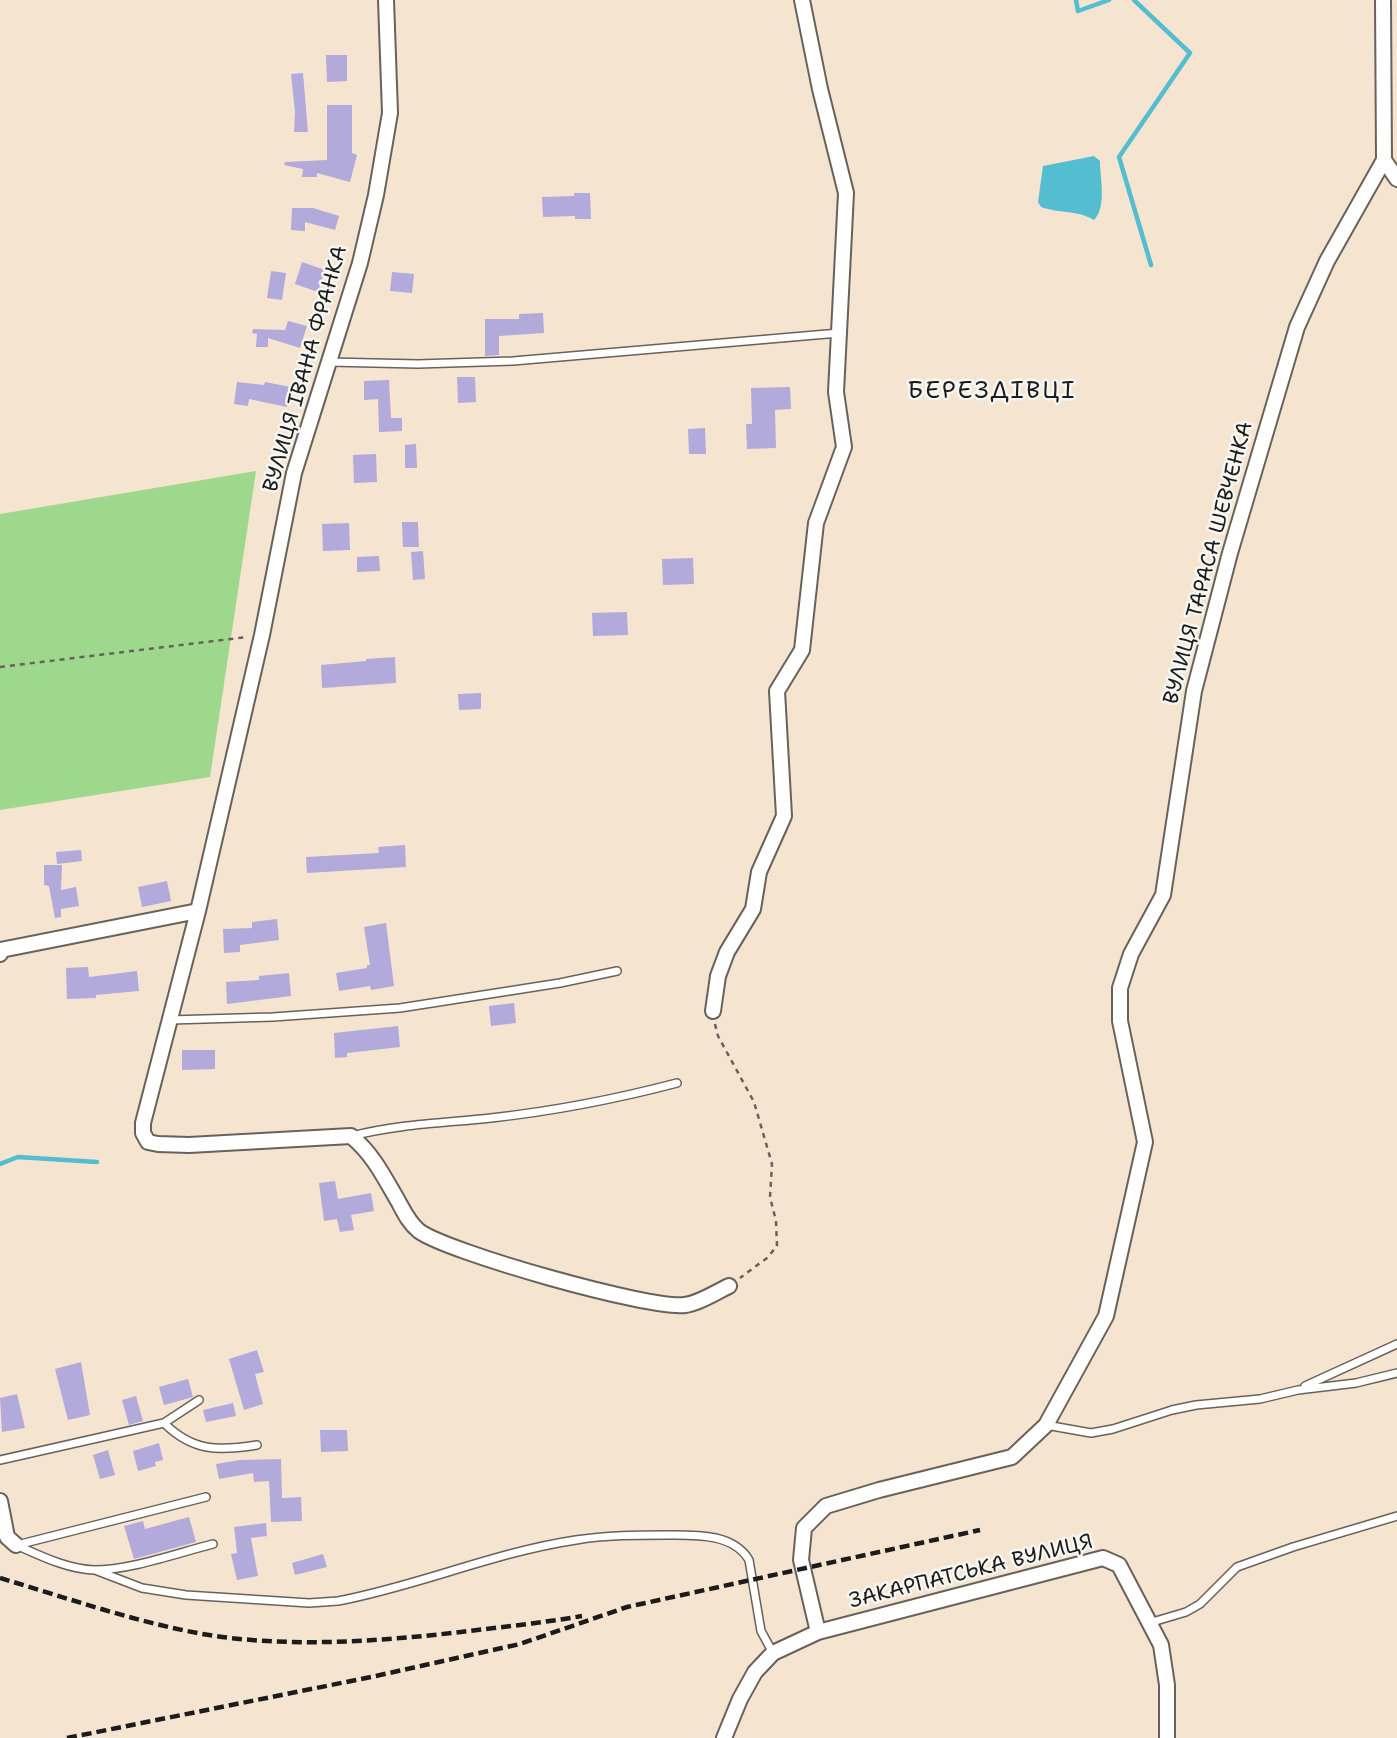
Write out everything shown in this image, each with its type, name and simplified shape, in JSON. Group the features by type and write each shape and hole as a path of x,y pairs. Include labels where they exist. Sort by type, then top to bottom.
{"street":[{"name":"ВУЛИЦЯ ІВАНА ФРАНКА","path":"351,1136 189,1146 148,1142 143,1133 143,1123 198,911 262,635 294,473 359,263 376,195 390,113 386,0"},
{"path":"713,1011 718,976 727,952 753,909 760,872 784,817 777,691 802,650 816,523 844,447 836,393 846,192 820,89 802,0"},
{"name":"ВУЛИЦЯ ТАРАСА ШЕВЧЕНКА","path":"818,1632 801,1560 804,1528 826,1506 1012,1457 1046,1425 1106,1316 1145,1142 1120,1021 1120,988 1131,954 1163,895 1194,691 1297,327 1327,261 1384,160 1383,0"},
{"path":"1384,160 1397,179"},
{"path":"0,954 1,950 198,911"},
{"path":"351,1136 365,1147 377,1164 409,1221 430,1237 465,1251 589,1289 667,1306 687,1305 729,1286"},
{"path":"0,1501 7,1537 16,1545"},
{"name":"ЗАКАРПАТСЬКА ВУЛИЦЯ","path":"773,1653 818,1632 1103,1558 1119,1565 1161,1645 1167,1685 1167,1738"},
{"path":"724,1738 755,1672 773,1653"}],"lane":[{"path":"328,362 418,365 513,361 839,333"},
{"path":"170,1020 274,1017 400,1008 560,983 617,971"},
{"path":"351,1136 386,1127 502,1117 608,1100 677,1083"},
{"path":"1298,1390 1397,1344"},
{"path":"1046,1425 1091,1433 1196,1405 1260,1399 1298,1390 1356,1383 1397,1373"},
{"path":"0,1460 164,1423 199,1400"},
{"path":"164,1423 188,1442 205,1447 229,1449 257,1445"},
{"path":"16,1545 206,1497"},
{"path":"1148,1623 1186,1612 1200,1604 1237,1567 1397,1516"},
{"path":"16,1545 51,1560 95,1570 142,1588 186,1595 309,1603 338,1601 567,1541 602,1537 685,1535 732,1542 743,1550 749,1560 761,1631 773,1653"},
{"path":"95,1570 127,1566 213,1544"}],"path":[{"path":"0,667 262,635"},
{"path":"713,1011 718,1036 754,1101 768,1144 772,1164 770,1197 776,1221 776,1245 772,1252 729,1286"}],"green space":[{"path":"256,471 210,777 0,810 0,514"}],"water":[{"path":"1094,156 1100,161 1102,192 1100,208 1094,220 1080,214 1041,207 1038,202 1043,166"}],"building":[{"path":"326,55 347,55 347,81 327,82"},
{"path":"303,73 308,132 294,132 291,74"},
{"path":"327,105 352,105 352,153 357,155 350,182 317,173 317,177 302,177 303,169 284,165 285,162 327,160"},
{"path":"574,193 590,193 591,219 575,219 575,216 543,217 542,197 574,196"},
{"path":"292,208 313,208 339,216 335,230 305,222 305,231 291,230"},
{"path":"302,262 325,270 318,292 295,284"},
{"path":"271,271 286,273 282,300 267,298"},
{"path":"392,272 414,274 412,293 390,291"},
{"path":"543,313 544,333 499,336 499,355 485,356 485,319 519,319 519,314"},
{"path":"288,321 307,326 300,348 268,338 268,347 256,347 257,334 252,333 253,329 285,330"},
{"path":"457,377 475,377 476,402 458,403"},
{"path":"389,380 391,418 402,418 402,431 379,432 378,399 364,400 364,381"},
{"path":"237,382 264,385 265,382 291,387 287,407 249,399 248,406 234,404"},
{"path":"790,387 791,409 775,410 776,448 747,449 746,424 752,424 751,388"},
{"path":"705,428 706,454 689,454 688,429"},
{"path":"416,444 417,468 405,468 405,445"},
{"path":"376,454 377,482 354,483 353,455"},
{"path":"402,522 418,522 419,547 403,547"},
{"path":"349,523 350,550 323,551 322,524"},
{"path":"423,551 425,579 413,580 411,552"},
{"path":"379,556 380,571 357,572 357,557"},
{"path":"693,558 694,584 663,585 662,559"},
{"path":"627,612 628,635 593,636 592,613"},
{"path":"395,657 396,683 322,688 321,665"},
{"path":"481,693 481,709 459,710 458,694"},
{"path":"405,845 406,867 307,873 306,857 379,853 378,847"},
{"path":"81,850 82,861 57,864 56,852"},
{"path":"44,865 62,865 61,890 76,887 79,906 61,909 61,917 55,918 49,886 44,885"},
{"path":"167,881 171,901 142,907 138,887"},
{"path":"277,919 279,940 240,945 240,952 224,953 223,929 252,928 252,922"},
{"path":"386,923 394,986 371,990 370,986 339,991 336,973 367,968 367,965 370,965 364,927"},
{"path":"88,967 89,977 137,971 139,991 96,995 96,998 67,999 66,968"},
{"path":"289,973 291,996 227,1004 226,982 259,980 259,976"},
{"path":"514,1003 516,1023 491,1026 489,1006"},
{"path":"398,1026 400,1047 347,1053 347,1057 335,1058 334,1033"},
{"path":"182,1050 215,1050 215,1069 182,1070"},
{"path":"335,1181 338,1199 371,1193 374,1211 351,1215 354,1230 340,1232 337,1219 324,1221 319,1183"},
{"path":"257,1350 264,1372 255,1374 263,1404 244,1410 229,1359"},
{"path":"81,1362 90,1415 68,1420 55,1369"},
{"path":"188,1379 193,1397 164,1405 159,1387"},
{"path":"17,1394 25,1428 2,1432 0,1398"},
{"path":"136,1396 143,1421 129,1425 122,1400"},
{"path":"233,1403 236,1416 206,1422 203,1410"},
{"path":"320,1430 347,1430 348,1451 321,1452"},
{"path":"159,1443 163,1460 155,1462 156,1466 138,1471 133,1451"},
{"path":"108,1450 115,1475 100,1479 93,1455"},
{"path":"281,1459 282,1498 301,1497 302,1521 271,1522 269,1481 254,1482 253,1473 219,1479 216,1464 240,1460"},
{"path":"189,1517 196,1542 134,1559 124,1526 143,1521 145,1529"},
{"path":"266,1523 267,1536 251,1538 258,1576 237,1580 231,1554 237,1553 234,1527"},
{"path":"323,1554 327,1567 295,1575 292,1563"}],"waterway":[{"path":"1076,0 1078,11 1109,0"},
{"path":"1134,0 1190,53 1119,157 1151,265"},
{"path":"0,1164 18,1157 97,1162"}],"railway":[{"path":"67,1738 520,1644 627,1607 980,1530"},
{"path":"0,1578 166,1627 222,1637 282,1642 401,1638 582,1616"}],"district":[{"name":"БЕРЕЗДІВЦІ","path":"992,392"}]}
